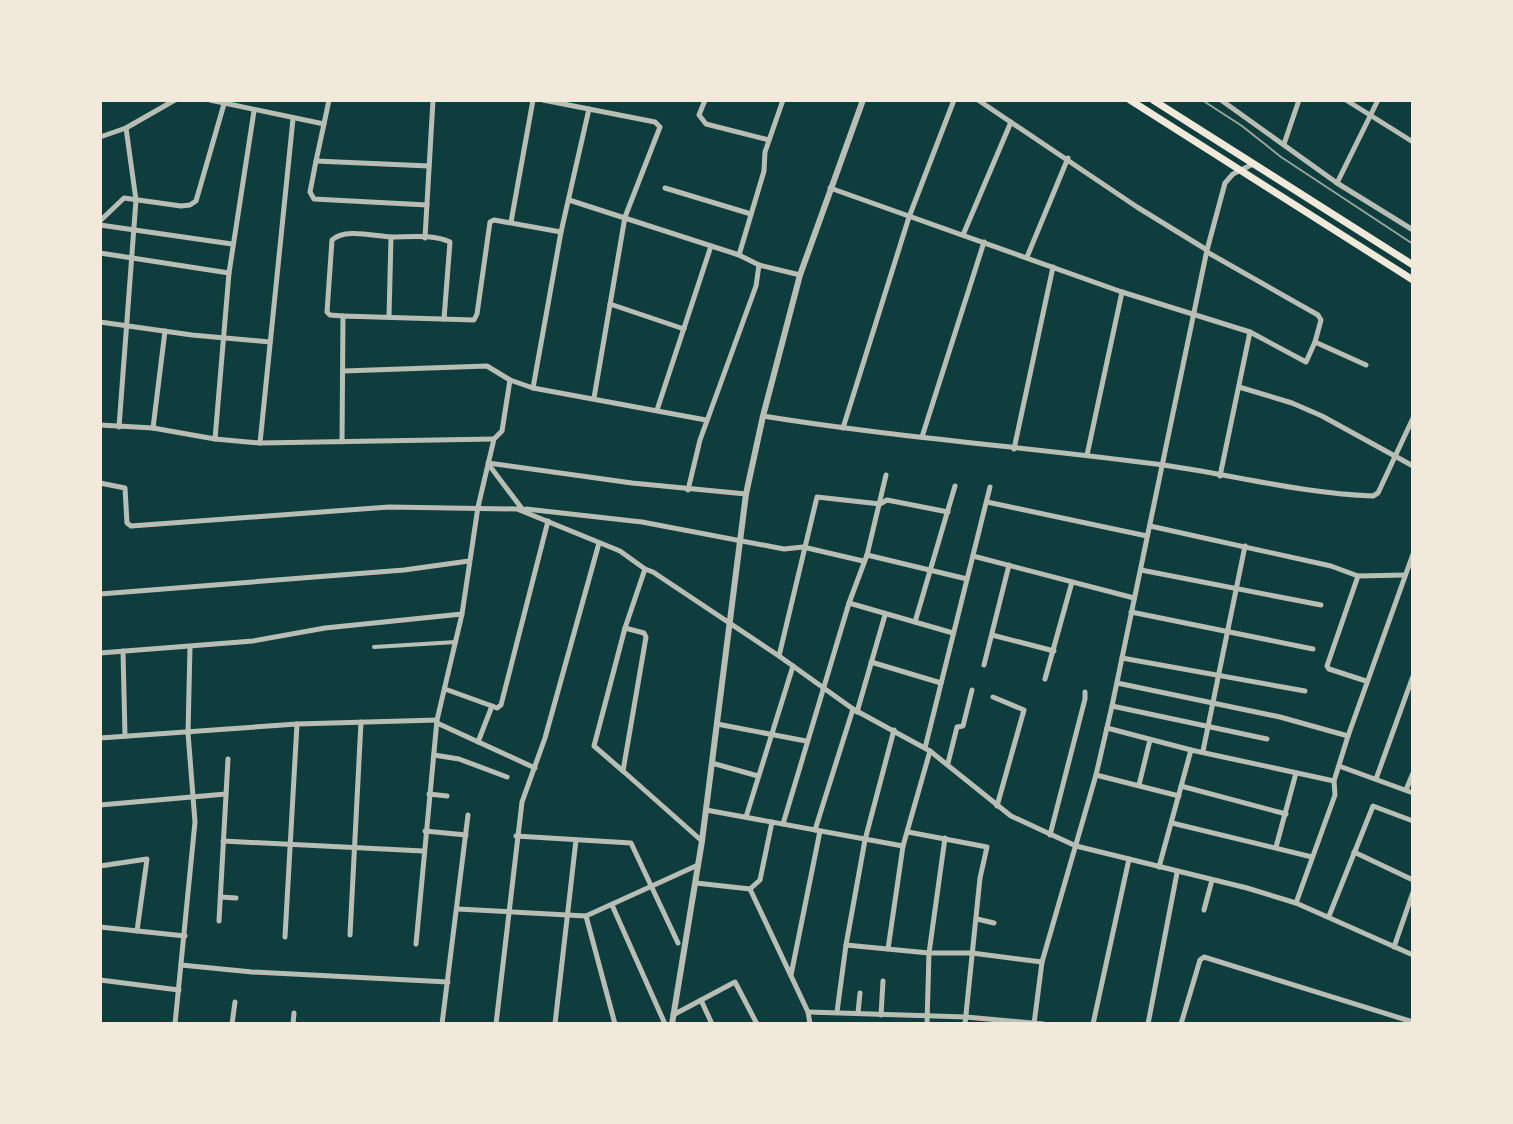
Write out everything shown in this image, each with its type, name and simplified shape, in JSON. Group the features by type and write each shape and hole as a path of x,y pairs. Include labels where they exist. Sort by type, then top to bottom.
{"main road":[{"path":"1130,100 1413,280"},
{"path":"1153,100 1413,265"}],"street":[{"path":"100,137 126,128 175,100"},
{"path":"210,100 324,124"},
{"path":"329,100 310,192 314,199 427,205"},
{"path":"425,238 433,100"},
{"path":"511,222 533,100"},
{"path":"543,100 659,125 625,217 594,398"},
{"path":"705,100 699,115 706,124 769,140"},
{"path":"739,255 764,171 764,157 783,100"},
{"path":"672,1024 699,864 746,494 800,275 863,100"},
{"path":"843,428 909,217 954,100"},
{"path":"829,188 1122,292 1250,332 1307,362 1321,320 1318,315 1137,207 978,100"},
{"path":"1221,100 1337,183 1413,230"},
{"path":"1284,145 1299,100"},
{"path":"1346,100 1413,142"},
{"path":"1337,183 1378,100"},
{"path":"100,223 122,199 181,206 196,201 224,104"},
{"path":"533,388 561,232 589,109"},
{"path":"215,439 232,244 254,111"},
{"path":"260,443 293,119"},
{"path":"963,235 1011,122"},
{"path":"119,427 136,200 126,128"},
{"path":"1027,257 1068,158"},
{"path":"316,161 429,166"},
{"path":"1034,1023 1042,962 1096,775 1112,706 1207,251 1225,183 1253,164"},
{"path":"665,188 751,214"},
{"path":"568,200 739,255 759,265 800,275"},
{"path":"444,319 450,242 446,239 344,234 332,240 327,312 330,315 471,321 476,318 488,225 494,220 561,232"},
{"path":"100,223 232,244"},
{"path":"389,317 391,237"},
{"path":"922,437 984,242"},
{"path":"657,410 711,246"},
{"path":"100,253 229,273"},
{"path":"688,490 706,420 756,286 759,265"},
{"path":"1014,449 1053,267"},
{"path":"1087,455 1122,292"},
{"path":"610,304 684,329"},
{"path":"342,442 343,316"},
{"path":"100,322 270,342"},
{"path":"153,428 165,331"},
{"path":"1220,476 1250,332"},
{"path":"1315,342 1366,365"},
{"path":"343,371 487,366 510,380 533,388 706,420"},
{"path":"416,944 437,722 462,614 478,507 494,439 502,431 510,380"},
{"path":"1239,387 1322,416 1413,466"},
{"path":"763,416 1162,465 1306,491 1373,496 1378,493 1413,418"},
{"path":"100,425 153,428 260,443 494,439"},
{"path":"488,463 688,490 746,494"},
{"path":"488,463 521,509 620,551 652,571 779,656 822,689 928,749 1011,816 1076,846 1296,903 1413,955"},
{"path":"783,824 822,689 865,558 886,475"},
{"path":"100,483 125,488 129,525 389,507 553,510 642,522 784,549 803,547 967,579"},
{"path":"915,622 955,486"},
{"path":"888,949 903,846 990,487"},
{"path":"779,656 817,497 880,504 887,500 948,512"},
{"path":"987,502 1147,536"},
{"path":"445,689 499,708 501,705 548,521"},
{"path":"1150,526 1331,566 1358,576 1405,575"},
{"path":"496,1024 522,802 545,738 599,543"},
{"path":"1203,751 1245,546"},
{"path":"1296,903 1335,795 1334,781 1366,681 1413,554"},
{"path":"973,556 1134,598"},
{"path":"100,594 404,570 469,561"},
{"path":"984,665 1009,565"},
{"path":"645,569 625,628 594,746 702,841"},
{"path":"1141,570 1236,591 1321,605"},
{"path":"1358,576 1327,666 1366,681"},
{"path":"1045,679 1072,582"},
{"path":"849,603 953,633"},
{"path":"1131,612 1313,649"},
{"path":"100,653 253,641 325,628 462,614"},
{"path":"791,975 817,831 885,615"},
{"path":"623,771 646,637 644,633 625,628"},
{"path":"992,635 1054,651"},
{"path":"374,647 456,642"},
{"path":"175,1024 195,822 188,733 190,647"},
{"path":"123,651 125,736"},
{"path":"1122,658 1305,691"},
{"path":"871,662 941,683"},
{"path":"746,817 793,666"},
{"path":"1376,779 1413,676"},
{"path":"1117,683 1280,717 1348,736"},
{"path":"948,763 957,727 963,726 972,690"},
{"path":"1050,835 1085,692"},
{"path":"993,697 1024,710 997,806"},
{"path":"478,742 492,706"},
{"path":"1112,706 1267,739"},
{"path":"350,935 361,722"},
{"path":"100,738 297,724 437,722 535,768"},
{"path":"285,937 297,724"},
{"path":"717,724 806,741"},
{"path":"1107,728 1334,781"},
{"path":"837,1012 865,840 894,730"},
{"path":"1139,785 1150,740"},
{"path":"1159,867 1191,750"},
{"path":"434,755 459,759 507,777"},
{"path":"219,921 228,759"},
{"path":"712,763 758,776"},
{"path":"1339,766 1410,791 1413,773"},
{"path":"1276,847 1296,773"},
{"path":"1096,775 1179,796"},
{"path":"1181,786 1286,814"},
{"path":"100,805 226,794"},
{"path":"429,794 447,796"},
{"path":"1329,916 1373,806 1413,821"},
{"path":"706,810 903,846"},
{"path":"442,1024 468,815"},
{"path":"696,883 750,889 760,880 772,822"},
{"path":"1172,823 1312,857"},
{"path":"425,831 466,835"},
{"path":"908,832 987,847 980,878 965,1020"},
{"path":"516,836 631,843 678,943"},
{"path":"927,1021 929,953 945,838"},
{"path":"555,1024 576,840"},
{"path":"223,841 423,851"},
{"path":"1354,852 1413,880"},
{"path":"1093,1024 1129,859"},
{"path":"100,866 148,860 137,931"},
{"path":"458,909 586,916 699,864"},
{"path":"1148,1024 1177,873"},
{"path":"1204,910 1212,880"},
{"path":"750,889 808,1012 810,1024"},
{"path":"1394,947 1413,892"},
{"path":"221,897 236,898"},
{"path":"612,905 665,1024"},
{"path":"586,916 615,1024"},
{"path":"977,919 994,923"},
{"path":"100,927 185,936"},
{"path":"846,945 929,953 972,953 1042,962"},
{"path":"1181,1024 1202,958 1413,1022"},
{"path":"181,965 252,972 448,982"},
{"path":"100,980 179,990"},
{"path":"881,1015 883,981"},
{"path":"673,1015 737,983 757,1024"},
{"path":"858,1013 860,993"},
{"path":"701,1000 712,1024"},
{"path":"232,1024 235,1002"},
{"path":"808,1012 858,1013 927,1021 1043,1024"},
{"path":"293,1024 294,1013"}],"tram line":[{"path":"1202,100 1281,157 1413,244"}]}
